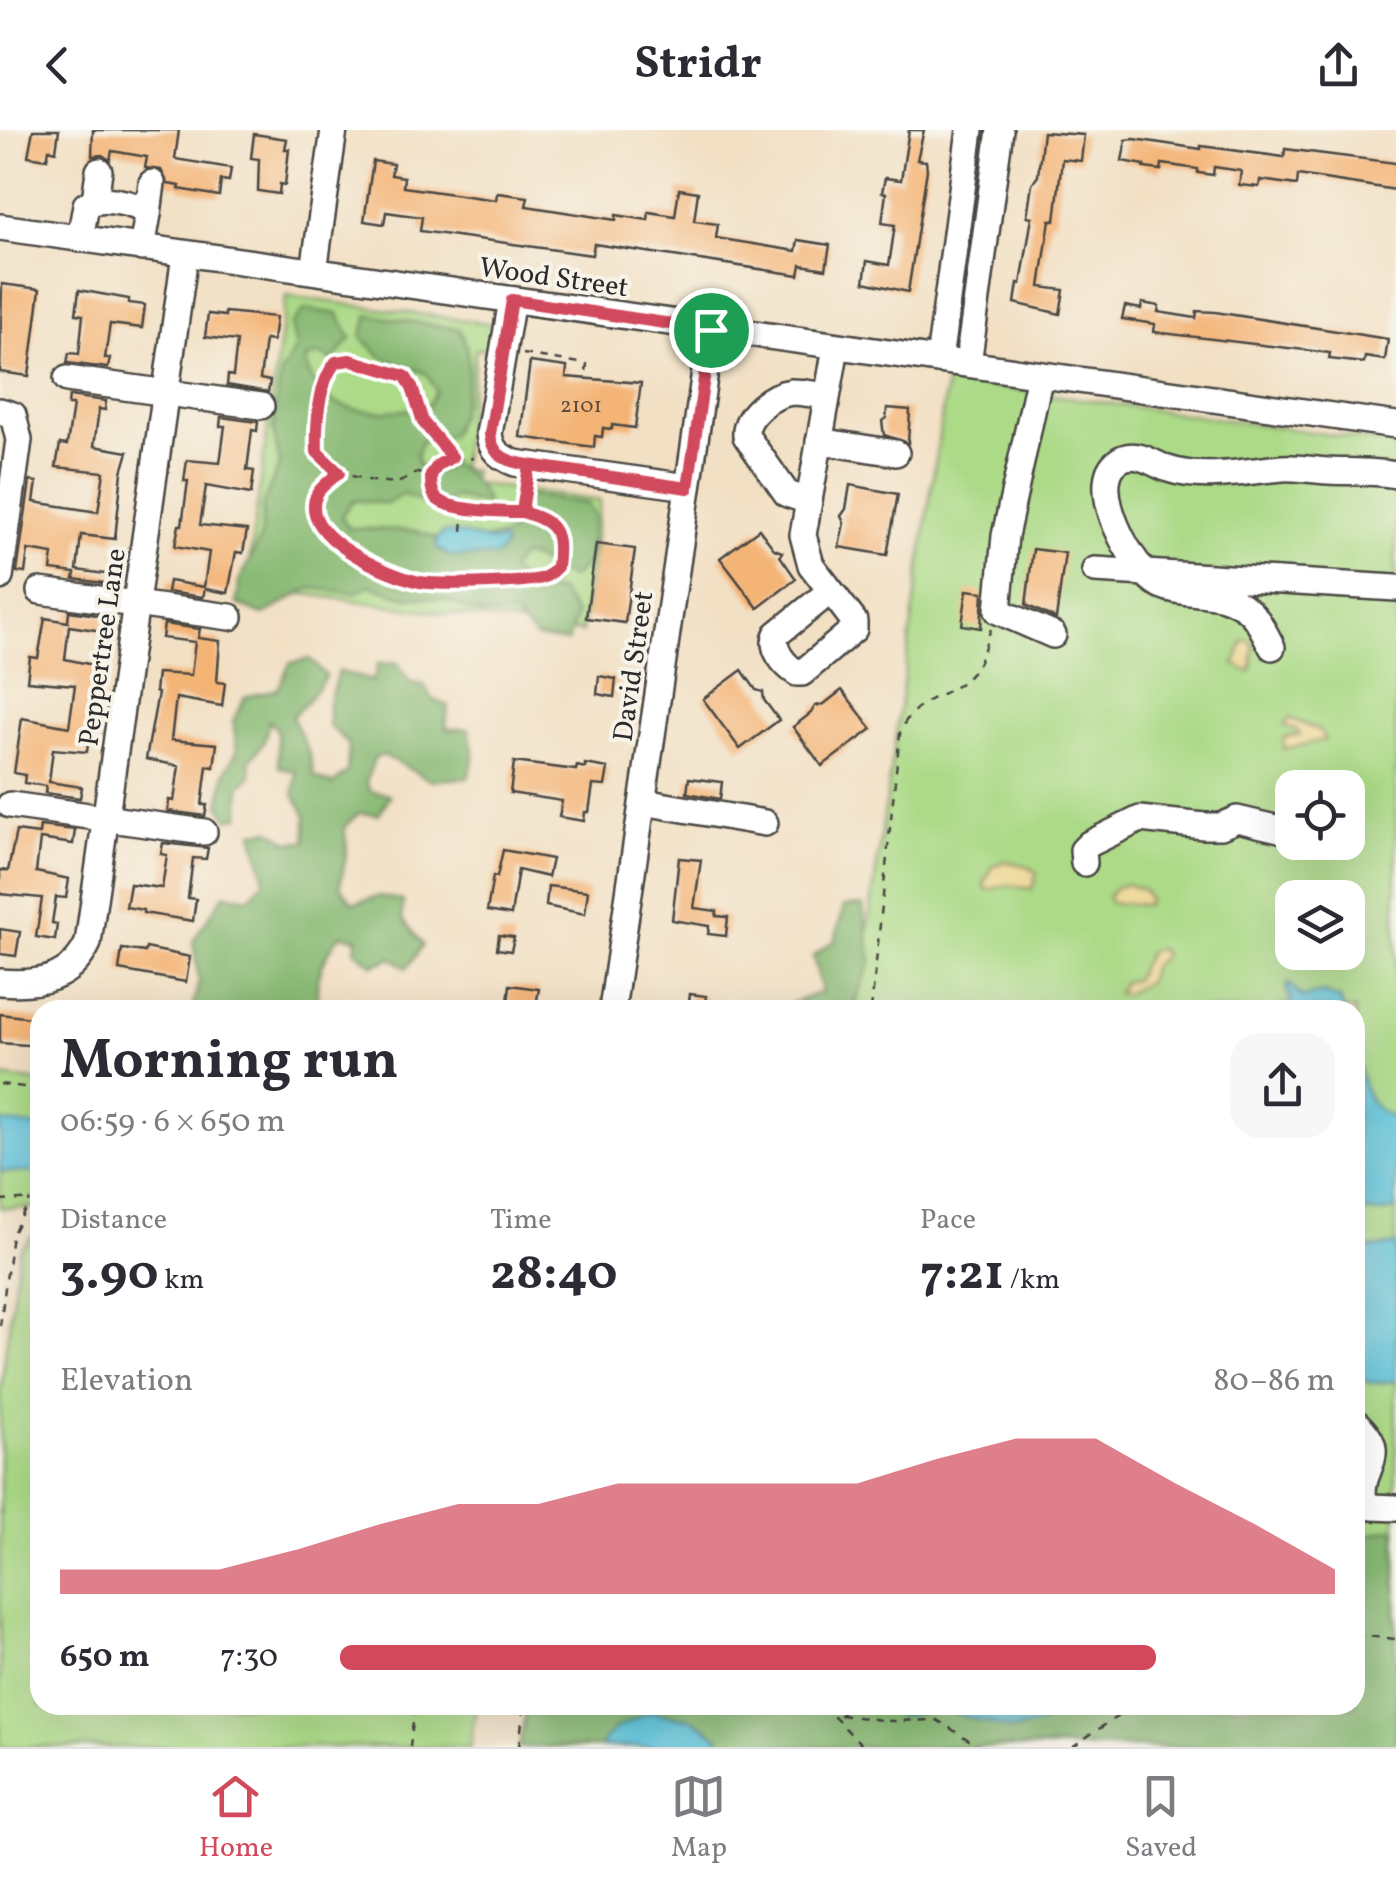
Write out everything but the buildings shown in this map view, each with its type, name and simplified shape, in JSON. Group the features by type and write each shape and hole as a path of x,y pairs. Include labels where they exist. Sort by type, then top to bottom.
{"street":[{"path":"314,272 334,130"},
{"path":"939,360 970,130"},
{"path":"968,364 1000,130"},
{"path":"95,200 99,172"},
{"path":"142,248 152,183"},
{"path":"80,239 86,205 95,200 140,207 148,214"},
{"name":"Wood Street","path":"0,227 1396,425"},
{"name":"Peppertree Lane","path":"0,982 22,984 68,972 80,960 93,922 185,255"},
{"path":"512,300 491,444 504,459 688,488"},
{"name":"David Street","path":"613,1000 711,330"},
{"path":"830,592 811,565 803,535 836,347"},
{"path":"1040,374 1005,536 998,610 1053,635"},
{"path":"67,379 261,406"},
{"path":"809,500 788,494 746,436 745,428 753,413 782,394 827,396"},
{"path":"0,411 14,415 19,440 0,577"},
{"path":"819,441 896,453"},
{"path":"1272,647 1257,618 1234,600 1212,593 1170,589 1153,581 1120,532 1106,496 1108,472 1120,459 1137,456 1173,470 1214,474 1291,468 1396,475"},
{"path":"1095,570 1396,588"},
{"path":"40,591 230,617"},
{"path":"642,802 765,823"},
{"path":"10,805 204,832"},
{"path":"1084,863 1083,850 1092,842 1140,818 1204,826 1221,826 1236,819 1275,828"},
{"path":"1365,1430 1374,1452 1365,1479"},
{"path":"1365,1503 1372,1507 1396,1508"}],"path":[{"path":"502,352 587,364 585,380"},
{"path":"339,473 318,490 314,502 317,518 350,555 422,582 492,584 545,578 557,567 559,544 555,530 545,519 522,512 445,505 436,498 431,475 438,465 452,457 423,422 405,376 350,360 336,362 326,374 317,452 339,473 398,482 416,473 431,475"},
{"path":"522,512 529,465"},
{"path":"462,531 464,507"},
{"path":"872,1000 900,734 906,714 962,681 976,668 998,610"},
{"path":"0,1084 30,1088"},
{"path":"0,1201 30,1200 12,1235 0,1326"},
{"path":"1365,1635 1396,1639"},
{"path":"410,1747 414,1715"},
{"path":"519,1747 523,1715"},
{"path":"835,1715 864,1747"},
{"path":"1072,1747 1120,1715"},
{"path":"838,1717 936,1720 980,1747"}],"green space":[{"path":"286,296 494,324 491,350 476,349 460,469 473,471 472,483 600,501 582,632 246,586"},
{"path":"305,309 338,314 351,338 333,361 319,354 305,360 312,380 323,394 353,409 427,407 436,391 426,373 383,358 361,337 369,315 459,329 468,368 460,411 450,436 421,441 416,458 424,479 452,464 473,481 487,504 454,497 440,509 402,494 387,504 353,500 341,516 349,528 416,531 453,544 506,536 520,521 512,501 533,496 587,504 594,516 588,562 572,578 522,556 510,569 529,589 560,592 576,615 568,642 536,638 514,615 482,615 443,599 402,596 370,585 355,593 310,588 263,615 237,604 239,581 261,538 263,504 280,463 273,429 281,373 296,348 291,325"},
{"path":"947,380 1396,444 1396,1747 520,1747 525,1715 1365,1715 1365,1000 857,1000"},
{"path":"310,659 326,676 292,716 310,755 314,777 333,784 347,772 349,744 329,726 329,703 338,671 373,681 378,664 398,663 409,682 424,685 432,699 448,706 446,729 469,729 474,757 468,778 430,780 383,755 374,758 366,782 370,791 390,795 379,815 359,813 344,827 347,849 340,886 353,903 380,896 403,901 402,918 423,945 407,968 392,958 373,965 355,951 357,938 340,935 321,970 318,1000 194,1000 199,981 193,941 224,894 250,898 265,879 253,832 271,830 289,842 306,841 306,815 294,795 296,772 279,767 277,729 269,721 264,742 250,760 251,776 240,786 240,816 228,819 220,805 225,773 237,751 233,721 245,697 278,689 290,663"},
{"path":"863,905 871,962 855,1000 800,1000 822,992 813,956 835,940 844,906"},
{"path":"0,1077 30,1081 30,1208 0,1208"},
{"path":"30,1238 30,1715 475,1715 470,1747 0,1747 0,1395 19,1250"},
{"path":"1396,1530 1396,1747 720,1747 718,1736 694,1720 666,1715 980,1715 1042,1724 1049,1715 1365,1715 1365,1536"},
{"path":"525,1715 645,1715 603,1740 603,1747 519,1747"}],"sand":[{"path":"1243,641 1254,646 1249,672 1235,664"},
{"path":"1290,718 1320,731 1325,740 1283,749 1284,737 1300,735 1284,725"},
{"path":"1004,861 1027,866 1037,873 1032,889 1008,885 987,890 984,883 993,867"},
{"path":"1127,884 1143,890 1148,898 1146,905 1110,903 1108,897 1115,888"},
{"path":"1159,949 1164,954 1151,968 1148,981 1126,994 1117,993 1123,982 1134,980 1149,951"}],"water":[{"path":"442,533 501,540 505,545 496,557 449,556 437,548 436,541"},
{"path":"1288,983 1302,997 1323,993 1340,1000 1291,1000 1286,990"},
{"path":"1365,1087 1377,1108 1396,1117 1396,1209 1365,1210"},
{"path":"0,1122 30,1126 30,1172 0,1172"},
{"path":"1396,1244 1396,1381 1372,1383 1365,1381 1365,1247"},
{"path":"644,1715 666,1715 694,1720 718,1736 720,1747 603,1747 603,1741 615,1729"},
{"path":"960,1715 1049,1715 1042,1724 1013,1730"}],"route":[{"path":"711,330 512,300 498,367 491,444 504,459 529,465 522,512 545,519 555,530 559,544 557,567 545,578 492,584 422,582 350,555 317,518 314,502 318,490 339,473 317,452 326,374 336,362 350,360 405,376 423,422 452,457 438,465 431,475 436,498 445,505 522,512 529,465 688,488 711,330"}]}
